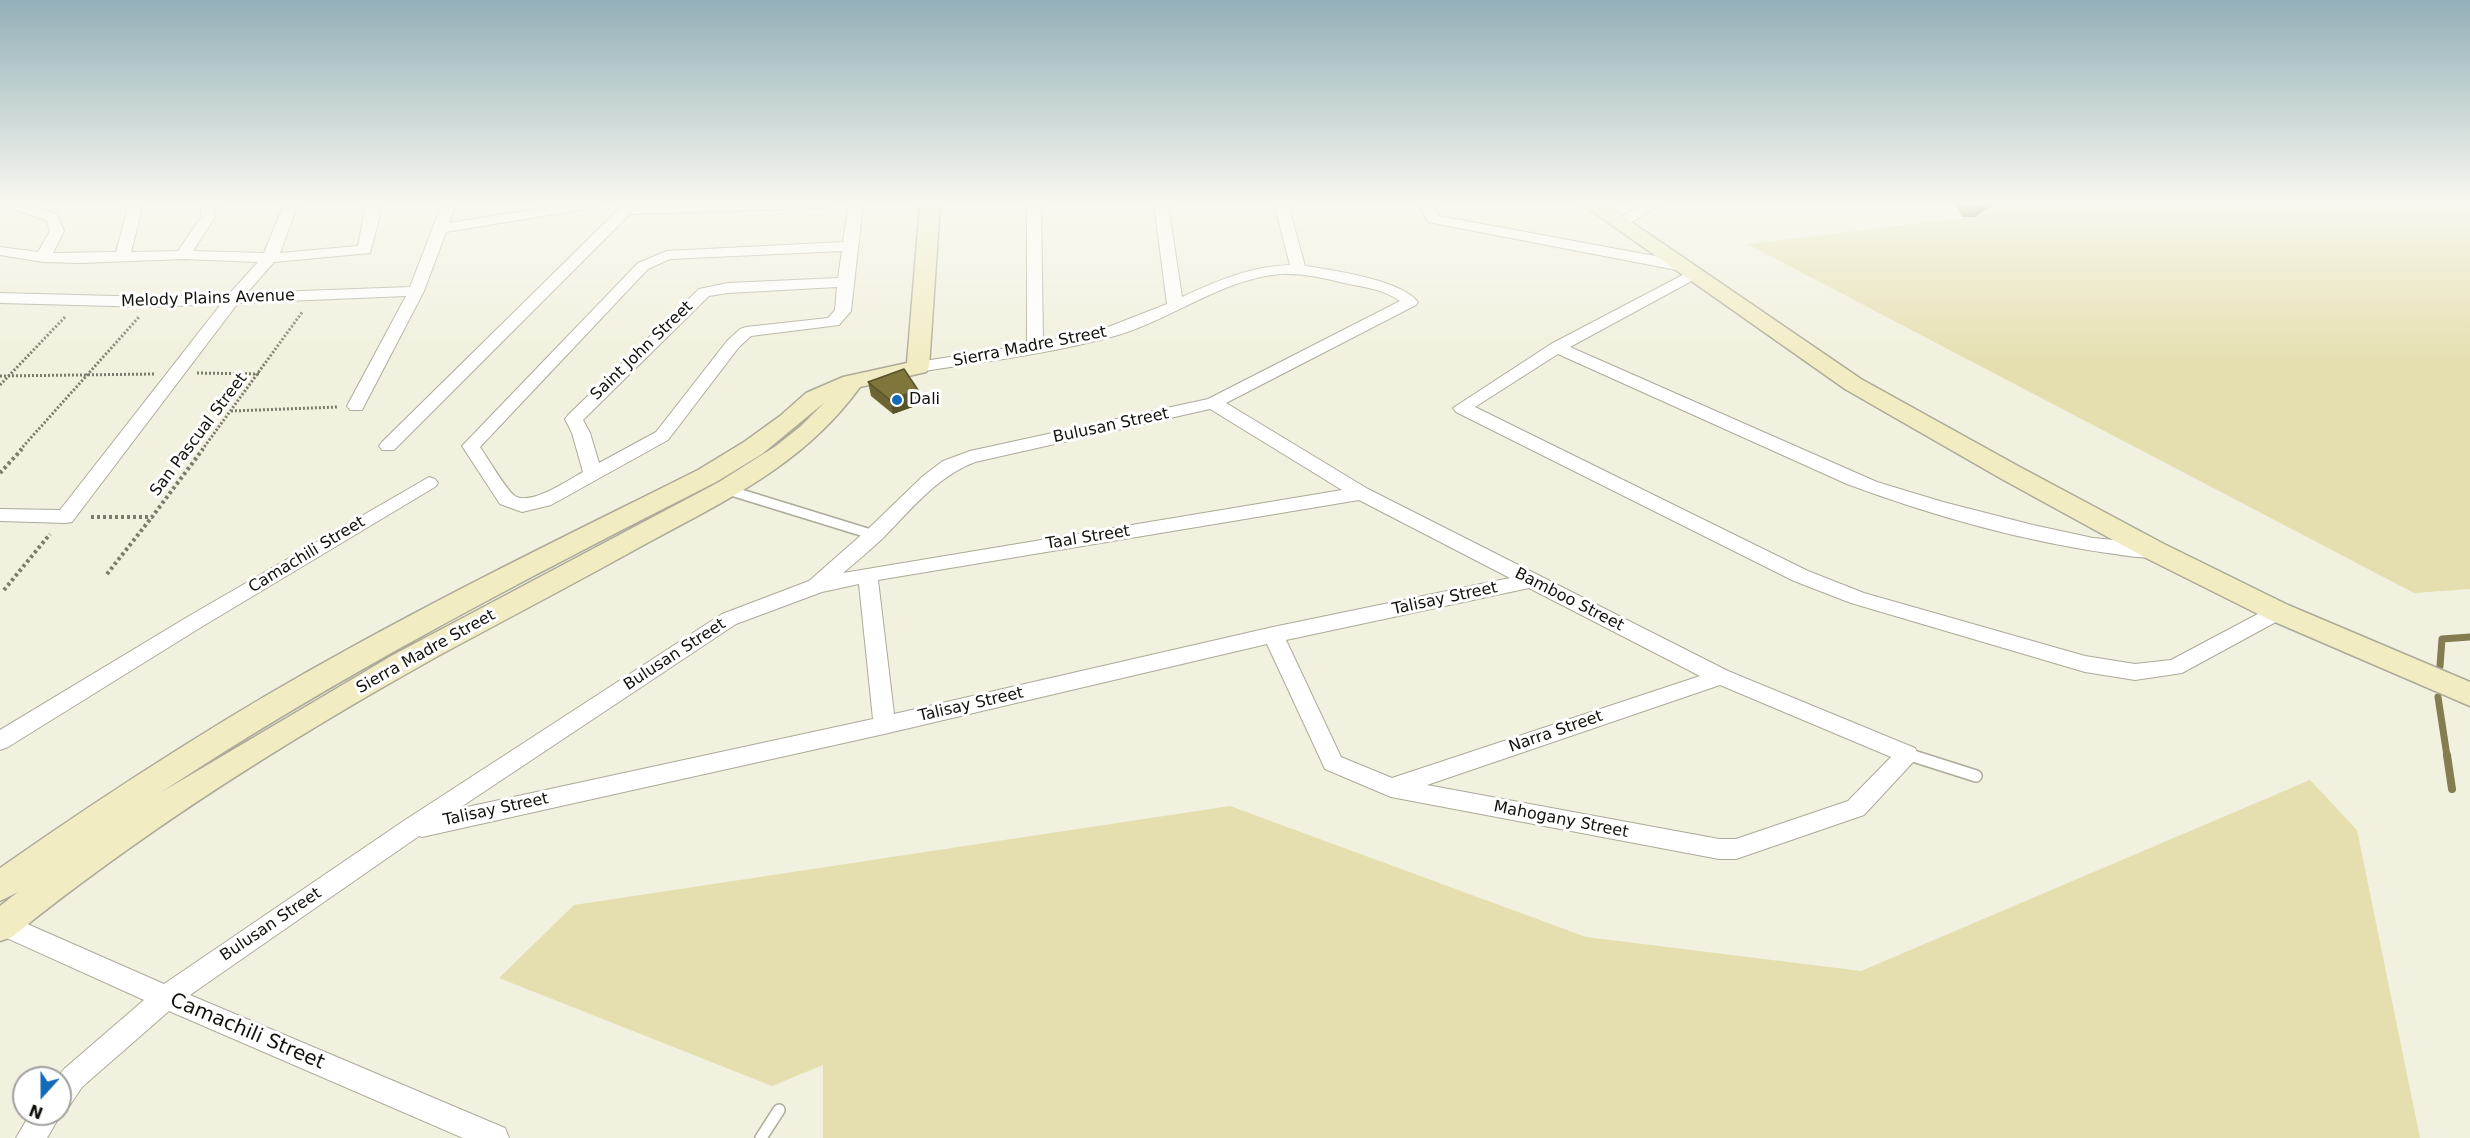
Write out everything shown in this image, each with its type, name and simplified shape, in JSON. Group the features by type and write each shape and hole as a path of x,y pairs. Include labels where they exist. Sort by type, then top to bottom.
{"main road":[{"path":"918,367 926,257"},
{"path":"1670,257 1852,384 2155,551 2278,612 2470,695"},
{"name":"Sierra Madre Street","path":"1,924 98,852 270,740 429,648 557,566 707,476 789,421 814,398 851,382 918,367"},
{"name":"Sierra Madre Street","path":"0,886 157,778 257,716 410,627 557,566 726,489 810,430 836,406 851,382"}],"street":[{"path":"244,257 281,257"},
{"path":"356,406 416,291 429,257"},
{"path":"388,446 578,257"},
{"path":"663,257 643,267 471,446 507,500 522,506 544,501 592,472 662,436 733,344 746,332 833,322 843,311 848,257"},
{"path":"1034,257 1035,348"},
{"path":"1168,257 1175,306"},
{"path":"1295,257 1299,270"},
{"path":"1624,257 1688,270"},
{"path":"0,515 65,517 234,299 270,258"},
{"name":"Sierra Madre Street","path":"918,367 1110,333 1145,321 1238,279 1259,273 1299,270 1389,288 1402,294 1410,302"},
{"path":"1688,270 1557,346 1462,408 1801,576 1858,598 2085,664 2135,672 2175,667 2278,612"},
{"name":"Saint John Street","path":"592,472 581,433 574,419 615,376 704,292 728,288 844,282"},
{"name":"Melody Plains Avenue","path":"0,298 152,302 416,291"},
{"name":"Bulusan Street","path":"72,1079 166,997 410,829 729,619 816,586 874,535 929,480 949,465 970,457 1213,403 1410,302"},
{"path":"1557,346 1853,480 1890,494 2071,542 2115,549 2155,551"},
{"name":"Bamboo Street","path":"1213,403 1361,493 1531,581 1721,677 1907,754"},
{"name":"Camachili Street","path":"0,741 196,621 429,483"},
{"name":"Taal Street","path":"816,586 868,575 1361,493"},
{"path":"868,575 884,725"},
{"name":"Talisay Street","path":"410,829 884,725 1273,635 1531,581"},
{"name":"Mahogany Street","path":"1273,635 1333,763 1391,788 1719,849 1736,849 1856,808 1907,754"},
{"name":"Narra Street","path":"1391,788 1721,677"},
{"name":"Camachili Street","path":"1,924 495,1138"}],"lane":[{"path":"726,489 874,535"},
{"path":"1907,754 1976,776"},
{"path":"760,1138 779,1110"}],"path":[{"name":"San Pascual Street","path":"65,517 152,517 259,374 314,295"},
{"path":"0,385 80,301"},
{"path":"0,473 152,302"},
{"path":"0,376 259,374"},
{"path":"231,411 356,406"},
{"path":"4,590 65,517"},
{"path":"107,574 152,517"}],"shaded area":[{"path":"1772,257 2470,257 2470,589 2414,593"},
{"path":"2310,780 2357,830 2420,1138 823,1138 823,1065 772,1086 499,978 574,905 1230,806 1586,937 1861,971"}],"building":[{"path":"904,369 918,390 890,400 868,382"}],"waterway":[{"path":"2440,666 2442,639 2470,637"},
{"path":"2438,697 2447,756"},
{"path":"2447,755 2452,789"}],"place":[{"name":"Dali","path":"897,400"}]}
